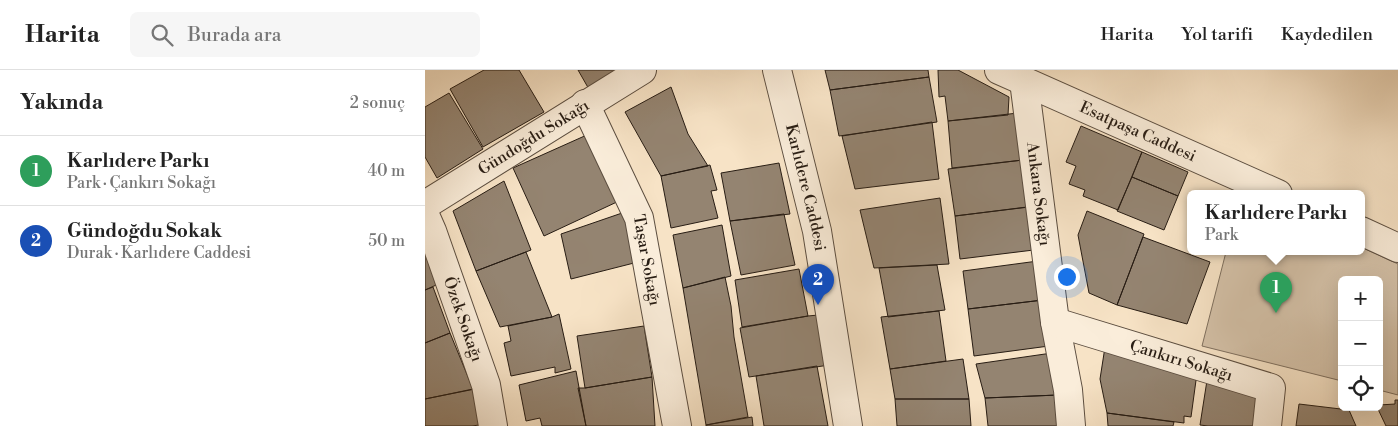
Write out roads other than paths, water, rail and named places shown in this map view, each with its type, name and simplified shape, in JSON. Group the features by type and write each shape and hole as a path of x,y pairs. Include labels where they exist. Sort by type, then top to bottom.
{"street":[{"name":"Gündoğdu Sokağı","path":"425,205 642,70"},
{"name":"Karlıdere Caddesi","path":"777,70 817,231 847,426"},
{"name":"Esatpaşa Caddesi","path":"999,70 1269,190"},
{"name":"Ankara Sokağı","path":"1024,81 1055,322 1068,390 1071,426"},
{"name":"Taşar Sokağı","path":"585,104 639,218 677,426"},
{"name":"Özek Sokağı","path":"425,215 486,385 493,426"},
{"path":"1365,233 1398,248"},
{"name":"Çankırı Sokağı","path":"1055,322 1271,388 1267,426"}],"place":[{"name":"Gündoğdu Sokak","path":"818,305"},
{"name":"Karlıdere Parkı","path":"1276,313"}]}
